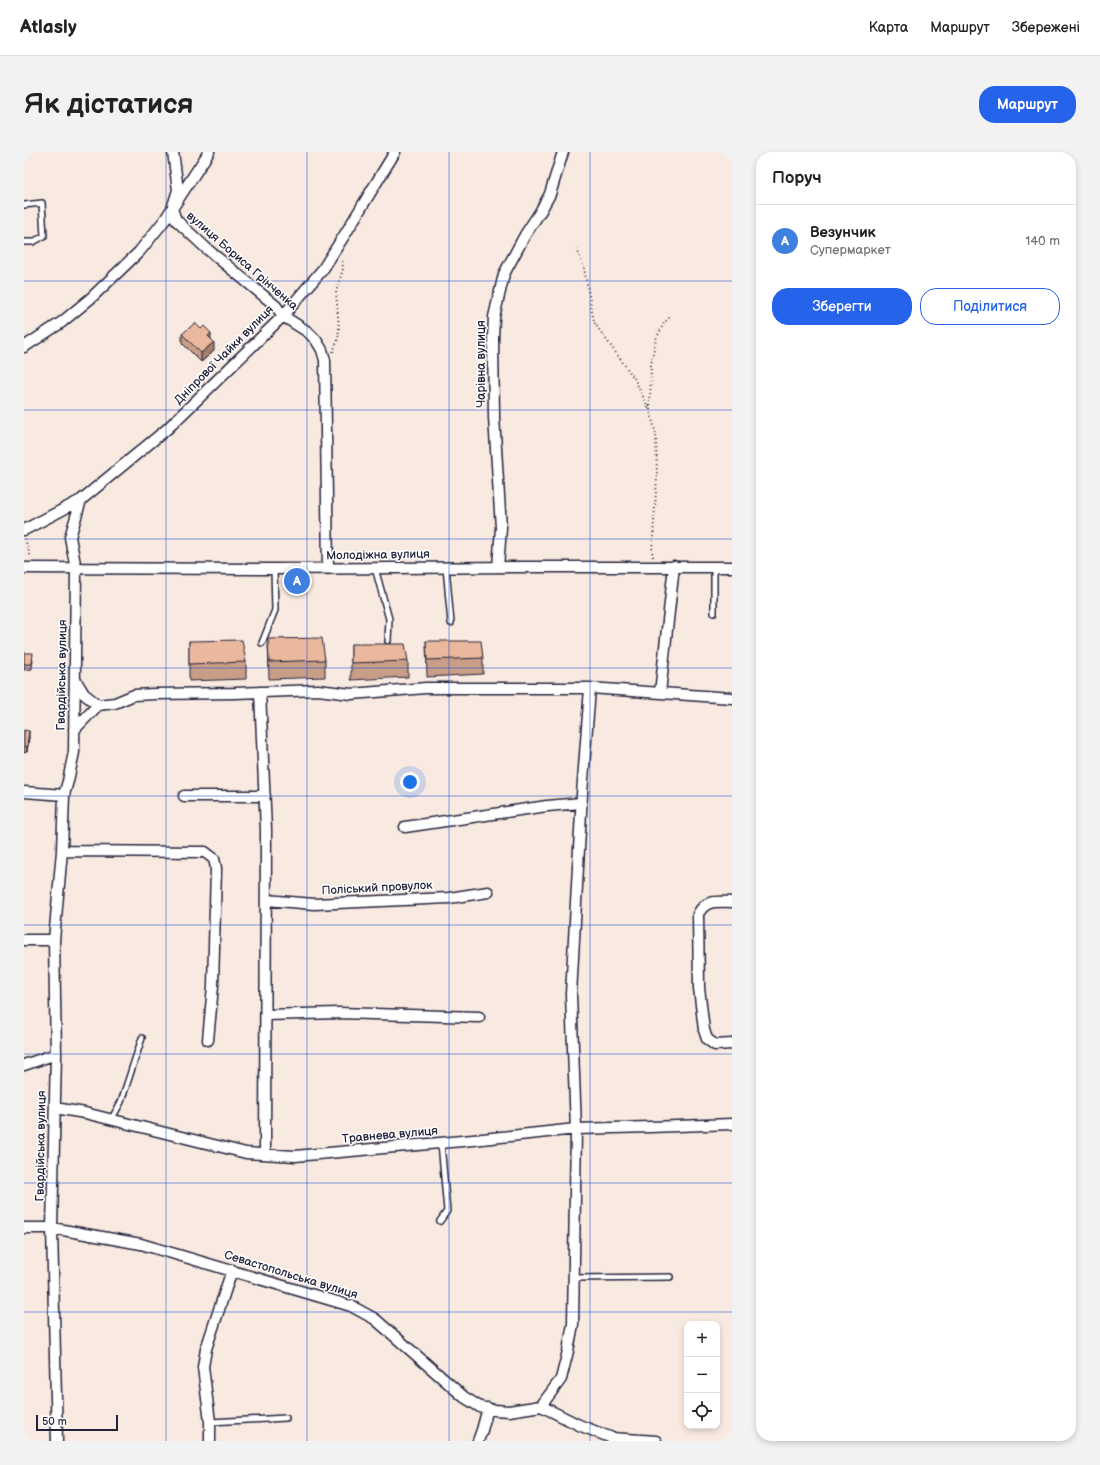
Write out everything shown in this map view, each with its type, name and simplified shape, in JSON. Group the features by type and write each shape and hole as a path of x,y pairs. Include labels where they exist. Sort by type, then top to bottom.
{"street":[{"name":"вулиця Бориса Грінченка","path":"172,152 178,190 172,209 176,220 207,249 276,306 283,316 308,332 316,340 322,350 325,360 328,569"},
{"path":"24,347 62,322 91,298 149,241 209,152"},
{"name":"Дніпрової Чайки вулиця","path":"24,533 81,500 167,430 283,316 323,269 395,152"},
{"name":"Чарівна вулиця","path":"498,567 501,528 494,417 494,317 504,274 524,235 550,194 563,152"},
{"name":"Гвардійська вулиця","path":"57,1441 52,1228 56,1054 54,940 62,851 64,795 74,752 76,569 70,537 81,500"},
{"name":"Молодіжна вулиця","path":"24,568 328,569 654,566 732,567"},
{"path":"660,693 674,566"},
{"path":"74,677 84,694 98,705"},
{"path":"74,730 98,705 115,703 134,696 318,690 351,694 426,688 590,688 732,698"},
{"path":"590,688 581,803 571,994 576,1129 573,1324 568,1351 560,1380 541,1406 612,1438 656,1441"},
{"path":"260,692 266,830 265,1154"},
{"path":"24,792 64,795"},
{"path":"184,796 265,796"},
{"path":"405,827 547,806 581,803"},
{"path":"62,851 205,852 214,859 216,868 214,986 208,1040"},
{"name":"Поліський провулок","path":"266,900 314,904 449,898 488,892"},
{"path":"732,902 711,902 702,906 698,914 699,988 704,1030 707,1039 715,1046 732,1044"},
{"path":"24,940 54,940"},
{"path":"266,1015 338,1013 479,1017"},
{"path":"24,1065 56,1054"},
{"name":"Травнева вулиця","path":"55,1108 85,1113 246,1153 295,1156 576,1129 732,1124"},
{"name":"Севастопольська вулиця","path":"24,1228 52,1228 142,1244 351,1306 376,1318 464,1397 480,1407 509,1411 541,1406"},
{"path":"210,1441 210,1422 203,1367 206,1349 232,1270"},
{"path":"478,1441 488,1408"}],"lane":[{"path":"24,205 42,203 44,236 33,242 24,242"},
{"path":"714,567 714,613"},
{"path":"375,568 389,619 388,641"},
{"path":"446,568 451,622"},
{"path":"262,643 275,610 274,569"},
{"path":"111,1120 121,1102 142,1038"},
{"path":"440,1221 447,1212 441,1143"},
{"path":"574,1278 670,1277"},
{"path":"210,1422 286,1418"}],"path":[{"path":"332,355 338,338 339,328 336,292 343,268 341,241"},
{"path":"577,249 584,268 595,324 634,378 650,410 656,435 657,477 652,551 654,566"},
{"path":"650,410 651,364 656,339 664,322 671,316"},
{"path":"24,533 30,556 36,568"}],"building":[{"path":"195,323 201,329 204,326 211,333 208,336 214,342 201,353 182,334"},
{"path":"322,638 325,660 269,662 268,639"},
{"path":"242,640 246,662 189,664 189,641"},
{"path":"426,641 481,641 483,658 427,660"},
{"path":"351,644 405,644 408,661 351,663"},
{"path":"24,653 33,653 32,664 24,664"},
{"path":"24,730 29,731 27,746 24,747"}],"place":[{"name":"Везунчик","path":"297,581"}]}
